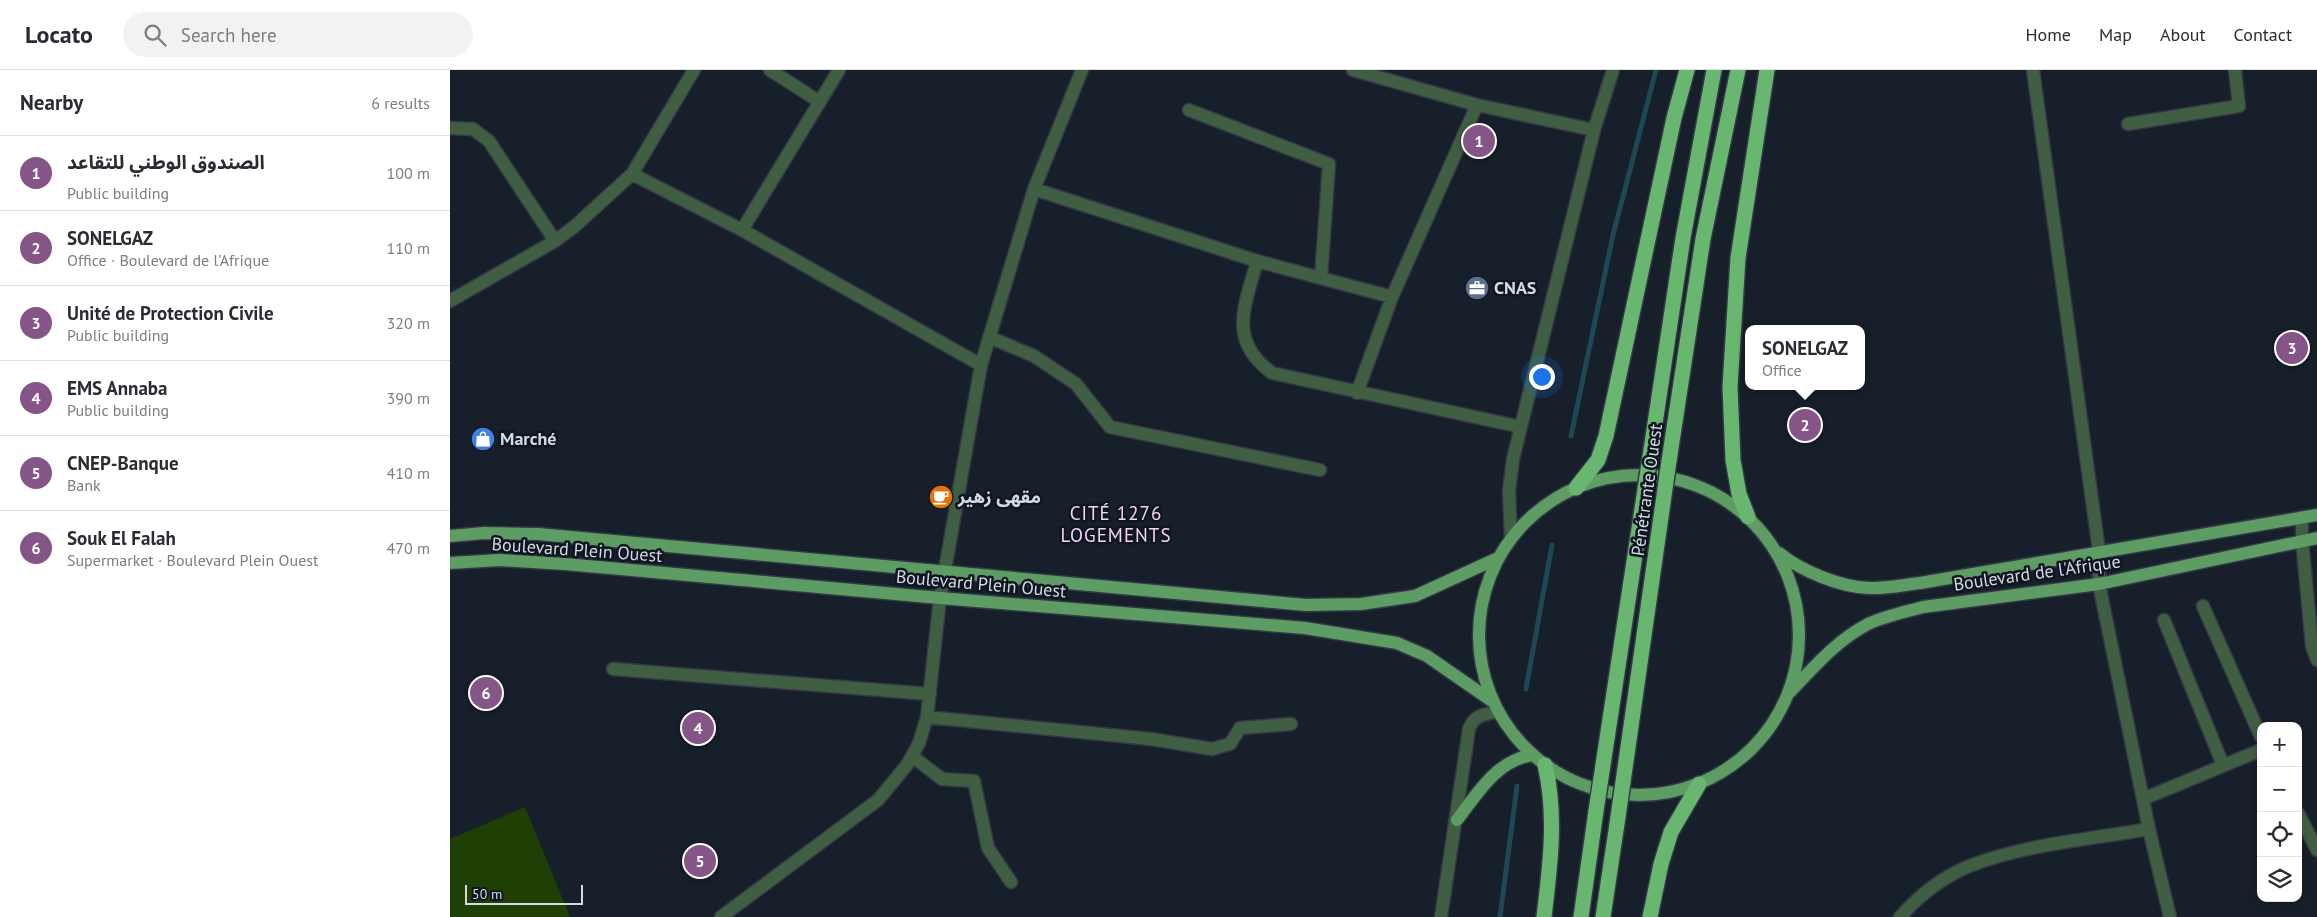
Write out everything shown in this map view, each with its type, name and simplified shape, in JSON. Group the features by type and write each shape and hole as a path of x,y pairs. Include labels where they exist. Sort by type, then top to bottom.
{"highway":[{"path":"1576,488 1598,460 1606,436 1674,118 1688,70"},
{"name":"Pénétrante Ouest","path":"1581,917 1683,238 1714,70"},
{"name":"Pénétrante Ouest","path":"1603,917 1703,239 1738,70"},
{"path":"1748,517 1739,494 1733,460 1730,387 1738,258 1767,70"},
{"path":"1544,917 1552,850 1551,791 1545,765"},
{"path":"1650,917 1661,864 1671,832 1700,784"}],"main road":[{"path":"1648,476 1684,482 1718,496 1748,517 1774,549 1791,583 1799,620 1798,657 1789,694 1774,723 1753,748 1728,768 1700,784 1660,794 1620,794 1581,785 1545,765 1532,755 1519,742 1498,712 1481,666 1478,629 1484,592 1498,558 1511,539 1534,514 1554,500 1576,488 1621,477 1648,476"},
{"name":"Boulevard de l'Afrique","path":"1774,549 1792,564 1824,579 1868,588 1920,583 2317,515"},
{"name":"Boulevard Plein Ouest","path":"450,536 484,533 538,534 1306,605 1352,604 1415,596 1498,558"},
{"name":"Boulevard de l'Afrique","path":"1789,694 1825,655 1845,638 1868,624 1895,614 1923,607 2098,584 2317,538"},
{"name":"Boulevard Plein Ouest","path":"450,563 500,560 565,564 940,598 1305,628 1397,643 1427,656 1492,700"},
{"path":"1457,820 1499,768 1515,759 1532,755"}],"street":[{"path":"450,302 555,241 575,226 632,174 694,70"},
{"path":"770,70 820,102"},
{"path":"742,230 839,70"},
{"path":"721,917 878,800 898,777 919,743 927,718 940,598 981,365 1034,189 1082,70"},
{"path":"1353,70 1477,105 1594,130"},
{"path":"1511,539 1509,491 1521,427 1594,130 1613,70"},
{"path":"2033,70 2099,551 2098,584 2149,829 2170,917"},
{"path":"2128,124 2239,106 2235,70"},
{"path":"1357,393 1392,297 1477,105"},
{"path":"1189,110 1329,164 1320,278"},
{"path":"450,128 473,129 489,141 555,241"},
{"path":"632,174 742,230 981,365"},
{"path":"1034,189 1257,261 1392,297"},
{"path":"1257,261 1242,320 1243,335 1249,351 1257,362 1272,373 1357,393 1521,427"},
{"path":"989,337 1034,356 1076,384 1110,427 1320,470"},
{"path":"2302,517 2302,540 2317,660"},
{"path":"2203,606 2257,728"},
{"path":"2164,620 2223,765"},
{"path":"612,669 930,694"},
{"path":"1441,917 1471,724 1479,715 1498,712"},
{"path":"927,718 1151,739 1212,749 1230,744 1240,728 1291,724"},
{"path":"2143,799 2257,752"},
{"path":"912,756 942,779 974,781 988,848 1010,882"},
{"path":"2302,821 2317,850"},
{"path":"1900,917 1928,890 1966,868 2012,853 2149,829"}],"green space":[{"path":"525,807 570,917 450,917 450,839"}],"waterway":[{"path":"1571,436 1613,235 1656,70"},
{"path":"1526,689 1552,545"},
{"path":"1500,917 1517,786"}],"place":[{"name":"الصندوق الوطني للتقاعد","path":"1479,141"},
{"name":"CNAS","path":"1477,288"},
{"name":"Unité de Protection Civile","path":"2292,348"},
{"name":"SONELGAZ","path":"1805,425"},
{"name":"Marché","path":"483,439"},
{"name":"مقهى زهير","path":"941,497"},
{"name":"Souk El Falah","path":"486,693"},
{"name":"EMS Annaba","path":"698,728"},
{"name":"CNEP-Banque","path":"700,861"}],"district":[{"name":"CITÉ 1276 LOGEMENTS","path":"1116,524"}]}
